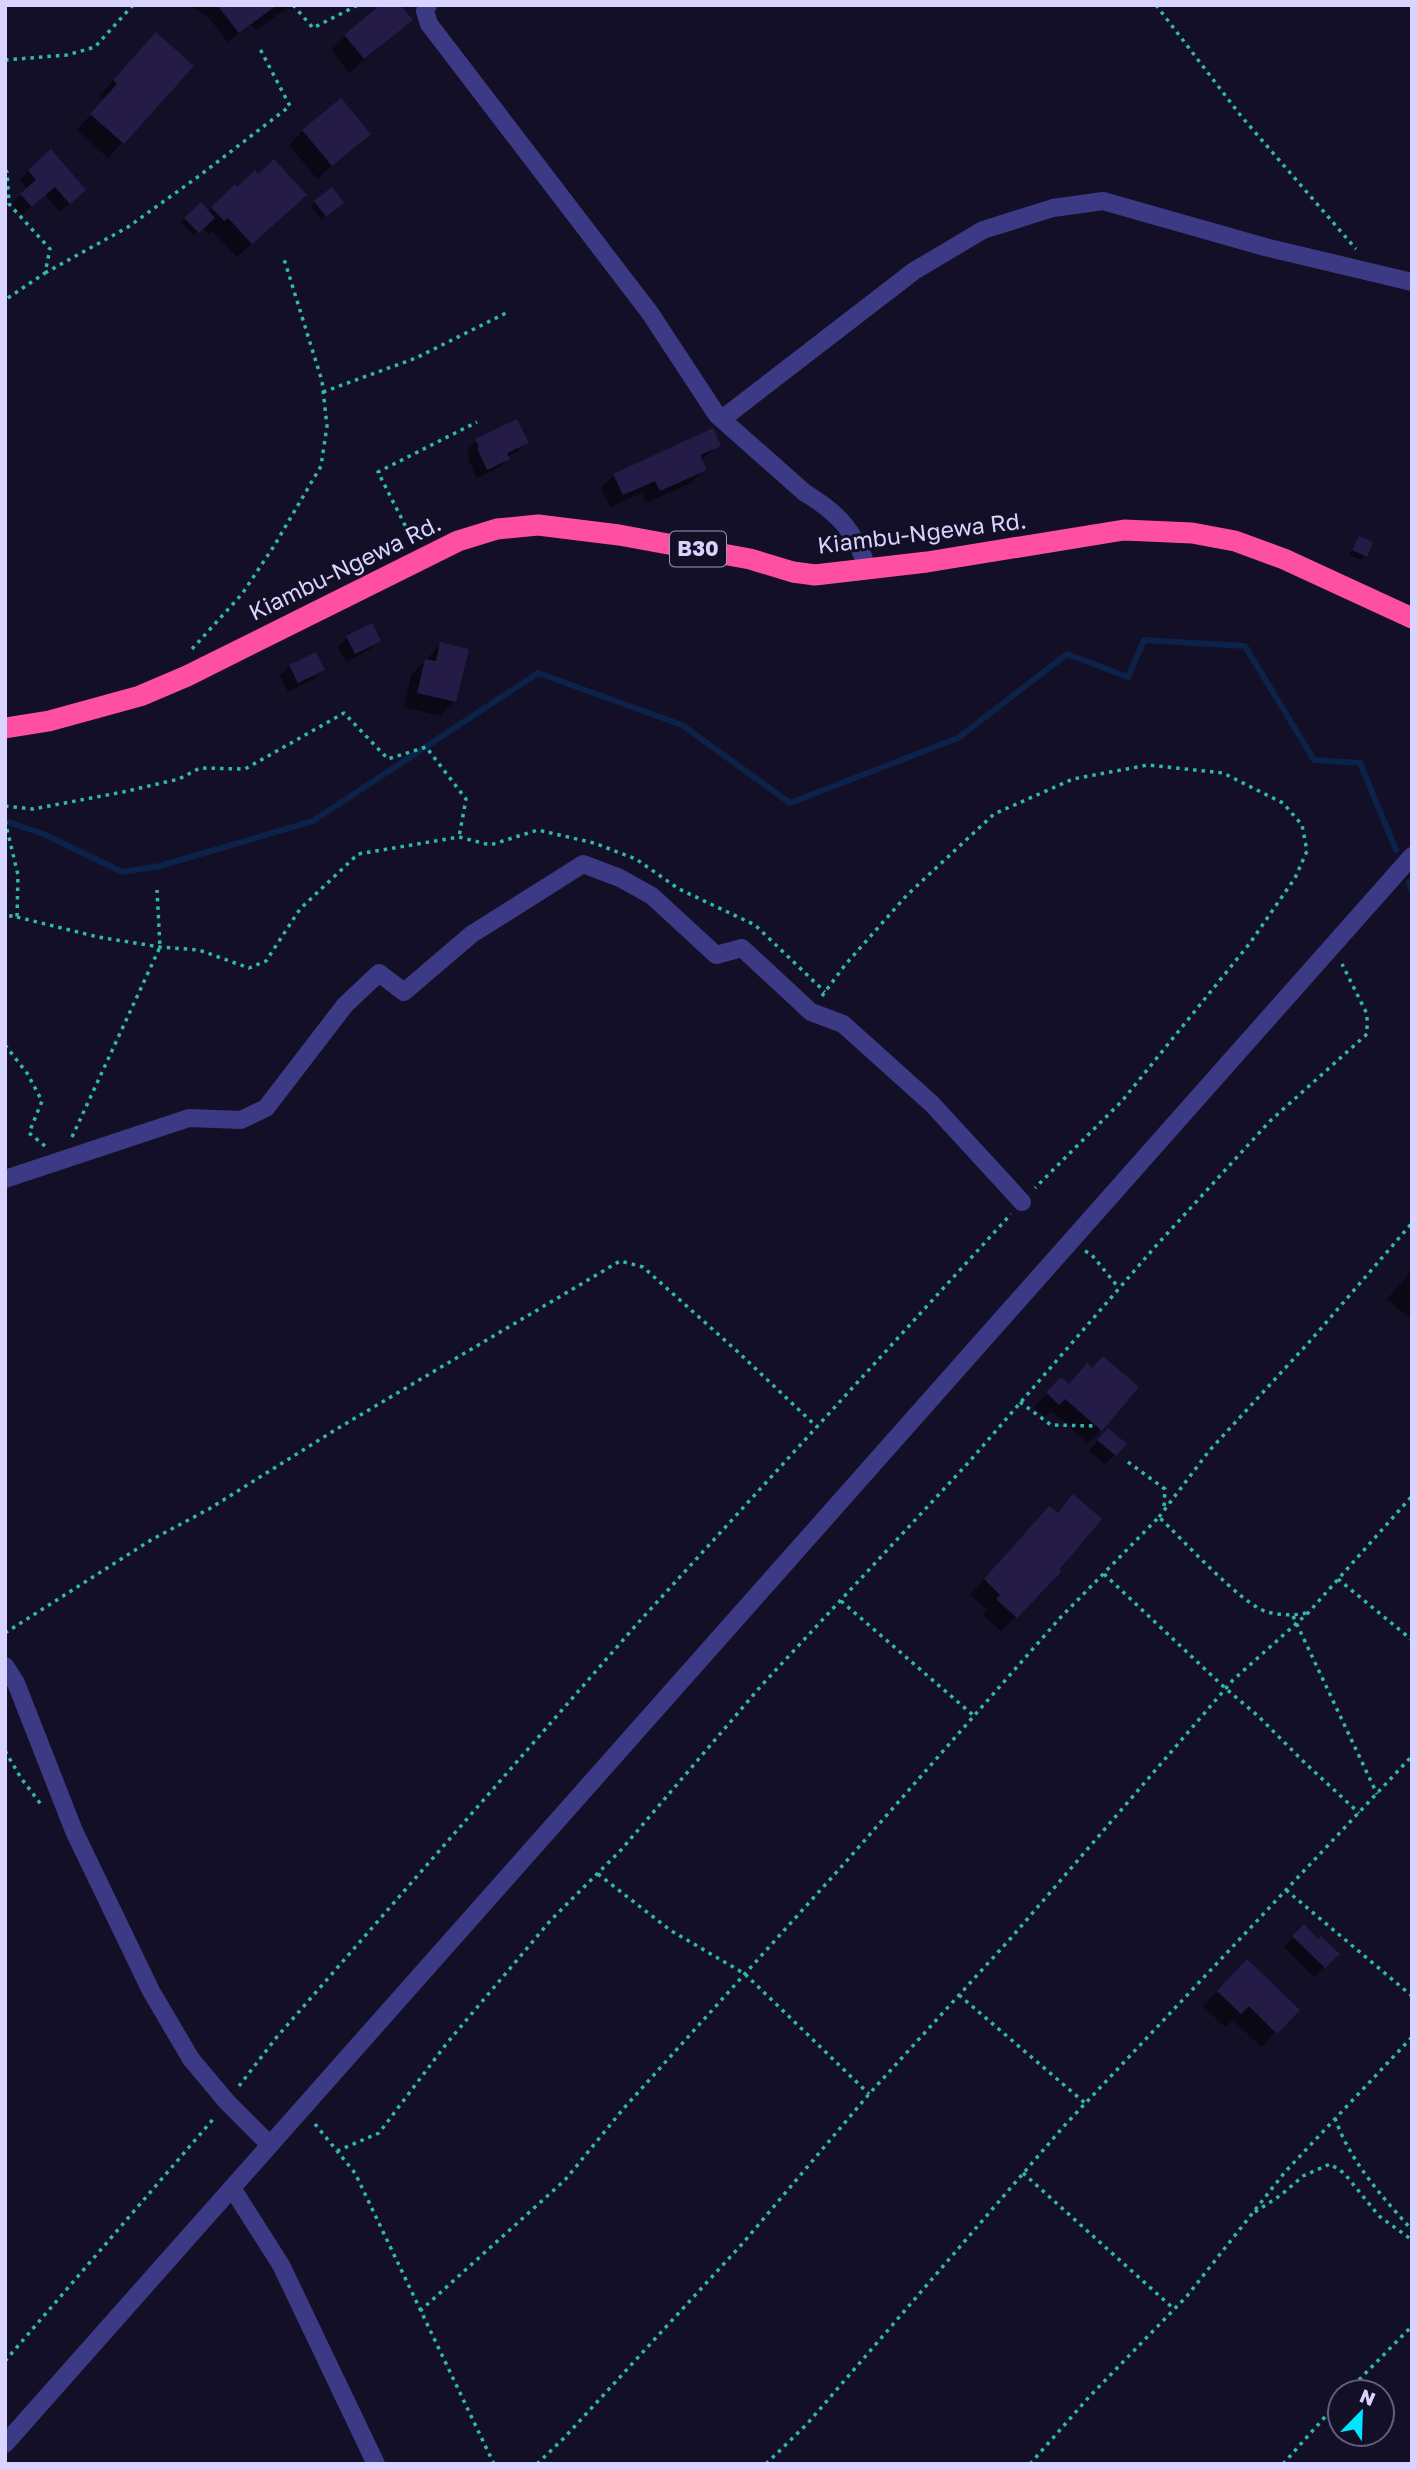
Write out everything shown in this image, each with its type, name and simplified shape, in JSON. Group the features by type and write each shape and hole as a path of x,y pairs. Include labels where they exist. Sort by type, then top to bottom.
{"highway":[{"name":"Kiambu-Ngewa Rd.","path":"5,728 49,721 139,696 187,676 458,541 497,529 538,525 619,535 737,556 793,572 815,575 868,570 1124,530 1192,533 1236,541 1284,559 1412,618"}],"street":[{"path":"428,5 425,11 429,24 650,313 722,419 805,493 821,502 852,532 861,546 868,570"},
{"path":"722,419 914,271 983,230 1053,208 1102,201 1265,247 1412,282"},
{"path":"5,2444 1412,856"},
{"path":"5,1179 189,1118 241,1119 266,1108 345,1005 379,973 404,992 472,934 583,864 620,878 652,896 716,955 742,948 811,1012 843,1024 932,1104 1022,1202"},
{"path":"5,1666 16,1683 74,1831 151,1991 191,2059 227,2102 270,2145"},
{"path":"232,2188 281,2265 376,2464"}],"path":[{"path":"5,60 67,54 95,47 133,5"},
{"path":"293,5 313,28 358,5"},
{"path":"1156,5 1241,117 1365,259 1363,272"},
{"path":"5,300 45,272 128,227 290,106 259,47"},
{"path":"5,170 9,204 50,248 45,272"},
{"path":"190,651 242,594 321,466 327,426 323,393 305,323 284,260"},
{"path":"323,393 416,358 506,313"},
{"path":"422,559 378,472 477,422"},
{"path":"5,806 33,809 122,792 179,779 200,768 245,769 344,713 388,759 426,747 466,799 459,837"},
{"path":"5,2361 227,2102 276,2038 610,1656 1022,1202 1122,1101 1250,943 1295,878 1307,851 1302,825 1283,803 1223,773 1148,765 1073,779 994,814 907,895 845,965 811,1012"},
{"path":"5,821 18,875 17,917"},
{"path":"5,915 98,937 199,950 249,968 266,961 300,909 358,854 459,837 490,845 538,830 594,843 636,859 679,889 755,925 825,992"},
{"path":"5,1045 27,1073 42,1101 29,1133 61,1160 160,947 157,890"},
{"path":"337,2151 379,2133 447,2043 550,1921 621,1850 761,1686 1020,1402 1119,1287 1270,1121 1367,1034 1367,1014 1333,945"},
{"path":"421,2311 565,2180 624,2108 843,1866 973,1716 1159,1517 1209,1451 1311,1340 1412,1223"},
{"path":"1069,1242 1091,1254 1119,1287"},
{"path":"5,1633 151,1540 209,1509 335,1430 620,1261 643,1267 817,1427"},
{"path":"1020,1402 1051,1425 1096,1426"},
{"path":"1128,1462 1165,1489 1164,1510"},
{"path":"537,2464 709,2281 869,2094 1011,1938 1225,1688 1308,1613 1412,1496"},
{"path":"1159,1517 1241,1596 1265,1611 1293,1616 1308,1613"},
{"path":"1104,1574 1359,1813"},
{"path":"1338,1579 1412,1640"},
{"path":"841,1601 973,1716"},
{"path":"1293,1616 1377,1794"},
{"path":"766,2464 807,2424 1085,2104 1412,1756"},
{"path":"597,1873 670,1930 745,1974 869,2094"},
{"path":"1286,1890 1412,1996"},
{"path":"959,1995 1085,2104"},
{"path":"1030,2464 1174,2309 1285,2172 1412,2037"},
{"path":"302,2109 355,2173 494,2464"},
{"path":"1335,2118 1341,2135 1363,2168 1412,2230"},
{"path":"1251,2215 1303,2176 1330,2165 1344,2173 1379,2216 1412,2240"},
{"path":"1023,2173 1174,2309"},
{"path":"1361,2378 1412,2326"},
{"path":"1283,2464 1326,2416"}],"building":[{"path":"217,5 277,5 239,33"},
{"path":"380,5 400,5 413,20 364,59 344,35"},
{"path":"156,32 194,66 124,144 90,114 117,84 113,80"},
{"path":"341,98 371,134 332,166 302,130"},
{"path":"51,149 86,190 70,204 55,187 32,207 20,194 36,180 28,170"},
{"path":"274,159 307,195 252,244 228,218 224,221 211,207 235,184 237,187 255,170 258,174"},
{"path":"332,187 344,203 326,217 314,201"},
{"path":"201,202 215,218 199,233 184,218"},
{"path":"517,419 529,443 507,453 510,459 487,470 475,439"},
{"path":"713,428 721,446 700,455 707,470 660,491 655,481 623,495 613,474"},
{"path":"1359,536 1373,542 1367,557 1352,550"},
{"path":"372,623 381,641 355,654 346,636"},
{"path":"440,642 469,649 456,702 417,693 425,659 436,661"},
{"path":"316,652 325,670 298,683 289,665"},
{"path":"1103,1356 1139,1387 1102,1431 1065,1399 1059,1405 1046,1392 1061,1377 1069,1384 1087,1363 1092,1368"},
{"path":"1108,1428 1127,1444 1116,1456 1097,1440"},
{"path":"1073,1494 1102,1519 1059,1570 1061,1572 1017,1618 996,1599 1000,1595 984,1579 1049,1506 1058,1513"},
{"path":"1304,1924 1318,1939 1321,1936 1340,1954 1325,1968 1292,1936"},
{"path":"1247,1959 1300,2010 1277,2034 1249,2006 1241,2014 1217,1991"}],"waterway":[{"path":"5,821 46,835 122,872 160,866 313,821 538,673 682,725 790,803 958,738 1067,654 1128,677 1144,640 1245,646 1314,760 1360,763 1396,850"},
{"path":"1409,882 1412,891"}]}
